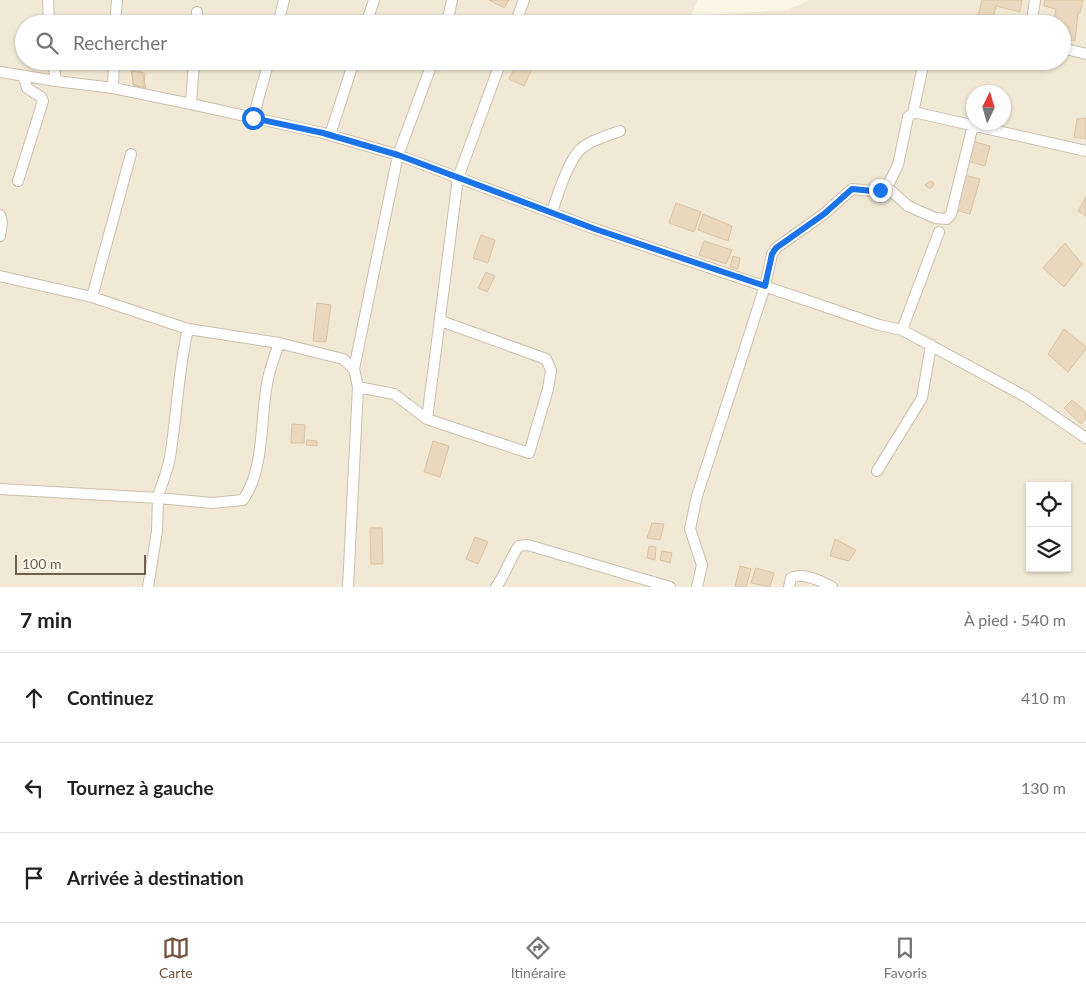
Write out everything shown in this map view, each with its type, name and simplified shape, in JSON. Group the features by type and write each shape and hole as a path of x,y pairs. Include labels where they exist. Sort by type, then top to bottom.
{"street":[{"path":"48,0 49,15"},
{"path":"116,0 116,15"},
{"path":"280,15 284,0"},
{"path":"369,15 374,0"},
{"path":"450,15 452,0"},
{"path":"518,15 524,0"},
{"path":"1033,15 1035,0"},
{"path":"1071,50 1086,54"},
{"path":"54,70 56,82"},
{"path":"113,88 114,70"},
{"path":"191,104 193,70"},
{"path":"253,118 266,70"},
{"path":"330,135 351,70"},
{"path":"348,587 358,387 354,369 398,155 430,70"},
{"path":"428,419 458,178 498,70"},
{"path":"697,587 702,566 690,529 697,496 765,286 772,254 776,248 824,214 852,189 873,191 887,187 898,165 908,118 913,113 922,70"},
{"path":"0,72 56,82 113,88 191,104 330,135 398,155 552,212 765,286 880,325 902,330 1026,397 1086,438"},
{"path":"18,180 43,101 41,97 27,88 24,76"},
{"path":"913,113 966,123"},
{"path":"887,187 908,206 935,218 947,219 951,214 972,130"},
{"path":"995,130 1086,151"},
{"path":"552,212 563,179 578,151 591,143 620,131"},
{"path":"92,296 131,154"},
{"path":"0,215 2,223 0,236"},
{"path":"902,330 939,232"},
{"path":"0,276 92,296 188,329 279,343 343,359 354,369"},
{"path":"358,387 394,394 428,419 529,454 548,389 551,370 546,359 440,321"},
{"path":"148,587 157,531 158,498 170,461 177,413 182,355 188,329"},
{"path":"0,489 212,503 243,500 250,490 258,463 267,382 279,343"},
{"path":"877,471 922,398 931,345"},
{"path":"496,587 508,570 513,554 519,546 528,545 670,587"},
{"path":"789,587 791,578 797,575 818,580 832,587"}],"shaded area":[{"path":"0,0 698,0 691,15 15,15 15,70 1071,70 1071,15 707,15 787,10 810,0 1086,0 1086,587 0,587"}],"building":[{"path":"489,0 509,0 504,8"},
{"path":"982,0 1022,0 1020,12 996,6 994,15 978,15"},
{"path":"1045,0 1083,0 1080,13 1078,13 1075,41 1071,40 1071,15 1055,15 1056,9 1044,6"},
{"path":"514,70 532,70 524,86 509,79"},
{"path":"131,71 142,72 146,88 134,85"},
{"path":"132,71 145,73 144,87 133,85"},
{"path":"1086,118 1086,139 1074,137 1077,119"},
{"path":"972,141 990,146 985,166 967,161"},
{"path":"964,175 980,179 970,214 955,210"},
{"path":"930,181 934,185 930,189 925,185"},
{"path":"1086,197 1086,216 1078,211"},
{"path":"676,203 701,212 694,232 669,223"},
{"path":"703,214 732,226 728,241 698,230"},
{"path":"481,235 495,240 488,263 473,258"},
{"path":"704,241 732,250 726,264 699,255"},
{"path":"1065,243 1082,264 1064,287 1043,268"},
{"path":"733,256 740,258 738,269 730,267"},
{"path":"486,272 495,276 487,292 478,288"},
{"path":"317,303 331,305 326,342 313,341"},
{"path":"1064,329 1086,347 1068,372 1048,354"},
{"path":"1072,400 1086,412 1086,418 1081,424 1064,408"},
{"path":"292,424 305,425 304,443 291,443"},
{"path":"307,440 317,441 317,446 306,445"},
{"path":"433,441 449,446 440,477 424,472"},
{"path":"652,523 664,524 660,540 647,538"},
{"path":"370,528 382,528 383,564 371,564"},
{"path":"475,537 488,542 478,564 466,559"},
{"path":"835,539 856,550 849,561 830,556"},
{"path":"649,546 656,547 655,560 647,558"},
{"path":"662,551 672,553 670,563 660,560"},
{"path":"740,566 751,569 746,587 735,587"},
{"path":"756,568 774,573 770,587 751,583"}],"route":[{"path":"253,118 323,133 398,155 595,229 765,286 772,254 776,248 824,214 846,192 852,189 880,190"}]}
